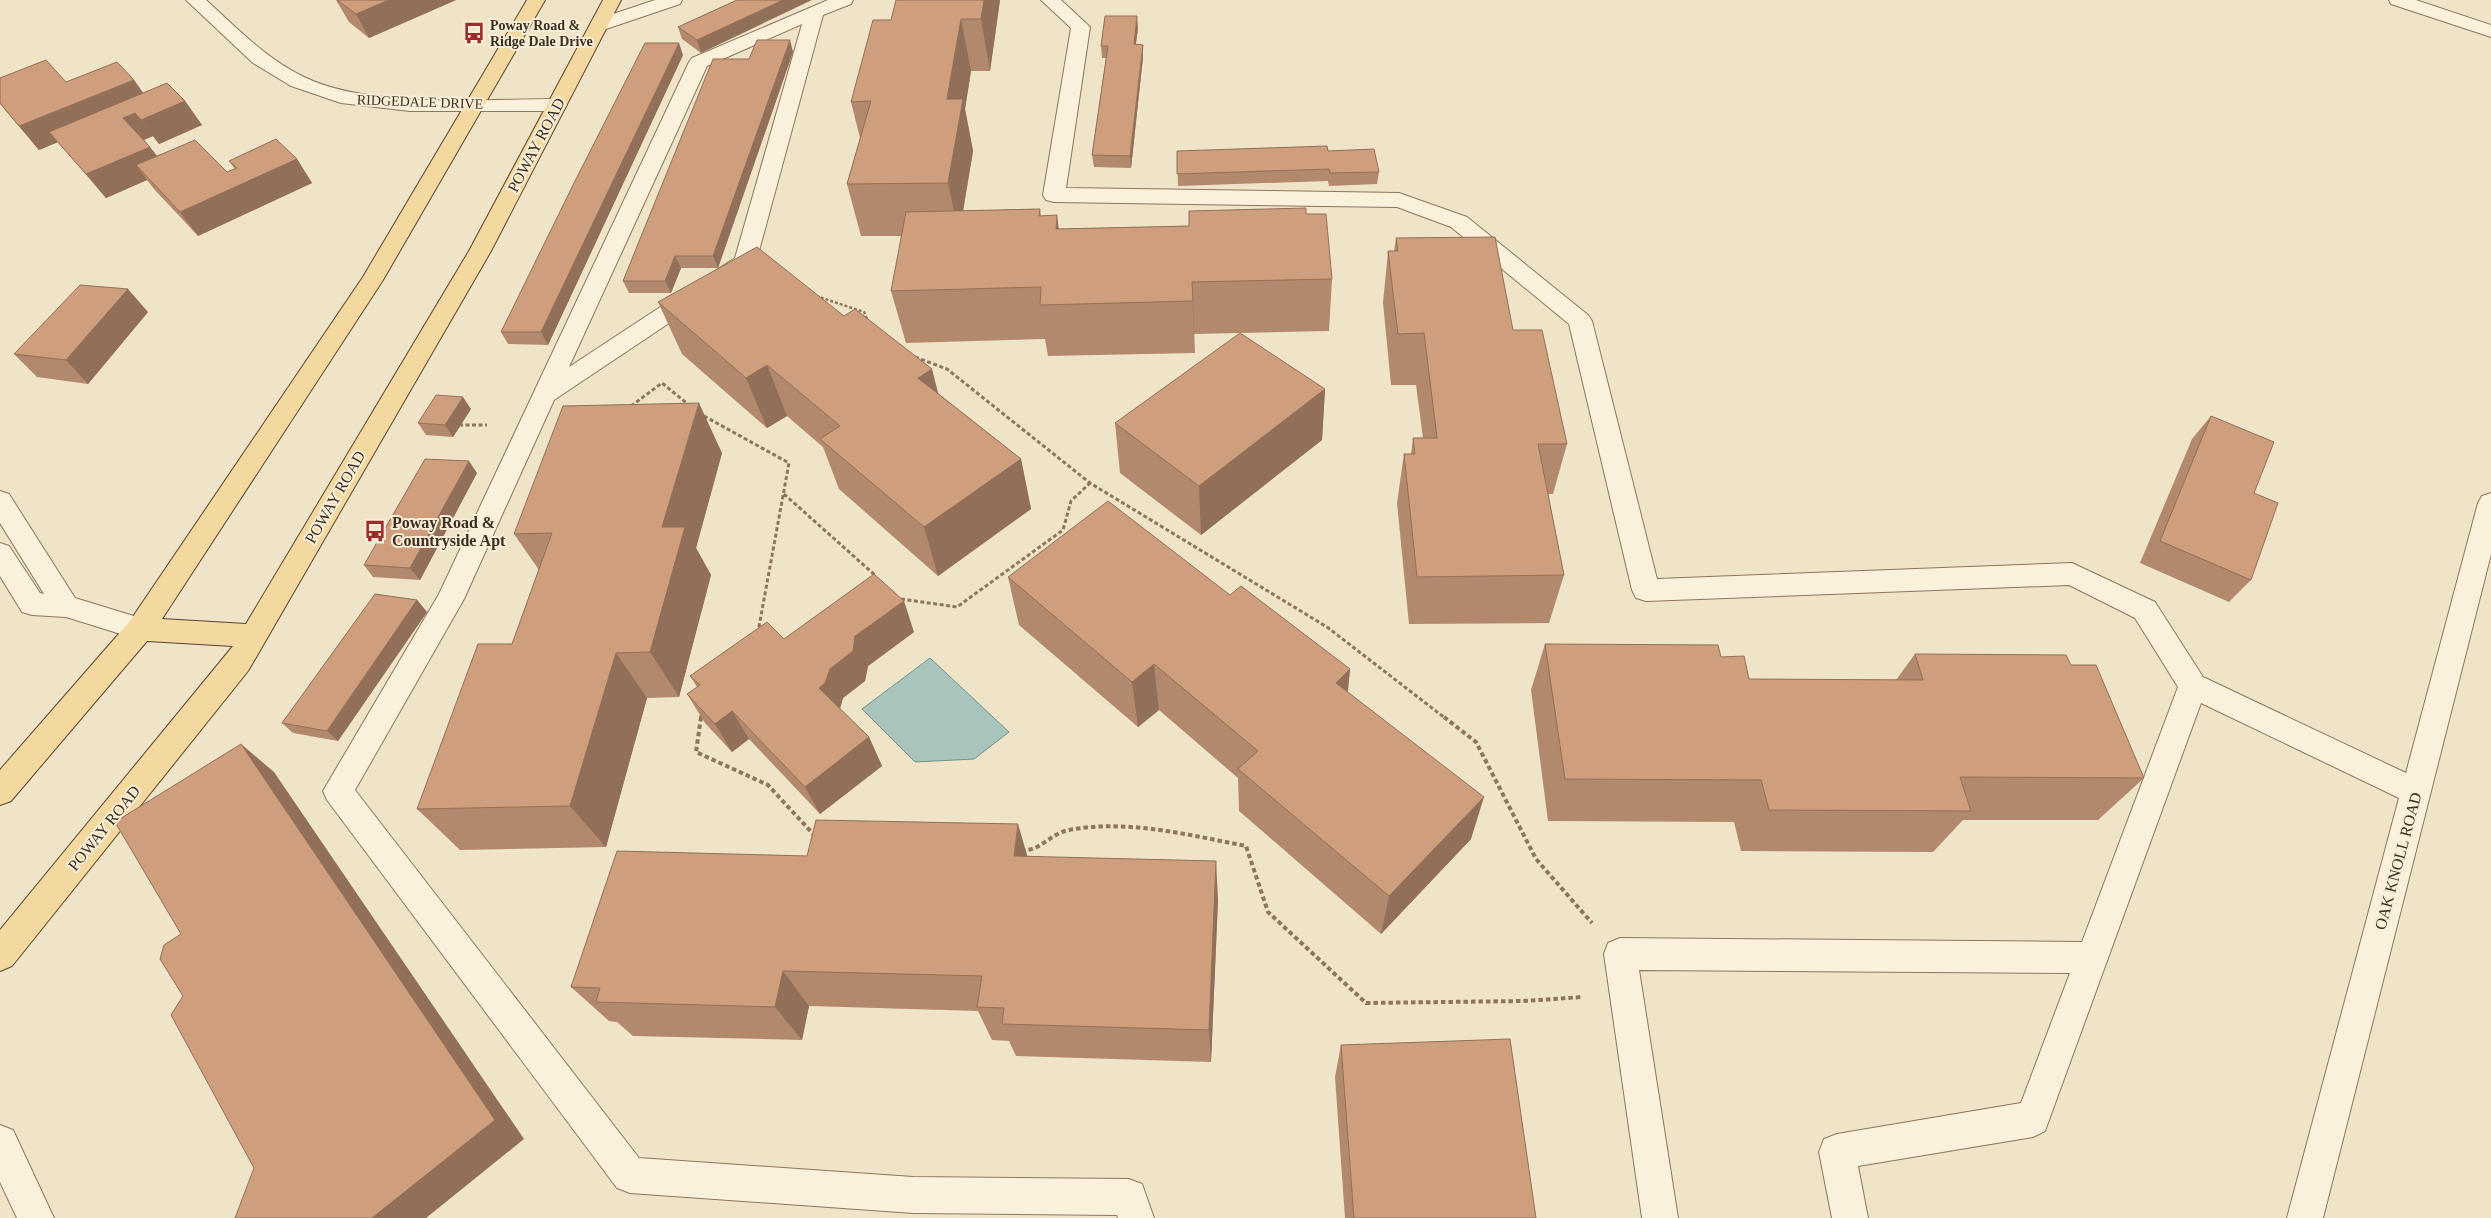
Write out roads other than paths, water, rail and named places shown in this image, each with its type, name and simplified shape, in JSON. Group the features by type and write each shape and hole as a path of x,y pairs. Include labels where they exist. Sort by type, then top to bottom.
{"main road":[{"path":"0,792 140,630 372,280 536,0"},
{"name":"POWAY ROAD","path":"0,955 238,663 480,250 612,0"},
{"path":"140,630 254,636"}],"street":[{"name":"RIDGEDALE DRIVE","path":"195,0 260,59 298,82 348,99 410,104 557,105"},
{"path":"599,26 673,0"},
{"path":"844,0 699,62 450,598 338,791 630,1176 913,1195 1129,1197 1136,1218"},
{"path":"1050,0 1080,27 1054,195 1399,200 1459,222 1580,321 1646,590 2072,574 2145,610 2193,686 2416,792"},
{"path":"2398,0 2491,31"},
{"path":"544,395 745,262 815,12"},
{"path":"0,501 66,606"},
{"name":"OAK KNOLL ROAD","path":"2305,1218 2491,503"},
{"path":"0,553 32,604 66,606 140,630"},
{"path":"1850,1218 1837,1152 2033,1119 2193,686"},
{"path":"1660,1218 1620,954 2093,958"},
{"path":"0,1143 36,1218"}],"water":[{"path":"930,658 1009,732 974,759 915,762 862,709"}],"place":[{"name":"Poway Road & Ridge Dale Drive","path":"474,33"},
{"name":"Poway Road & Countryside Apt","path":"375,531"}]}
